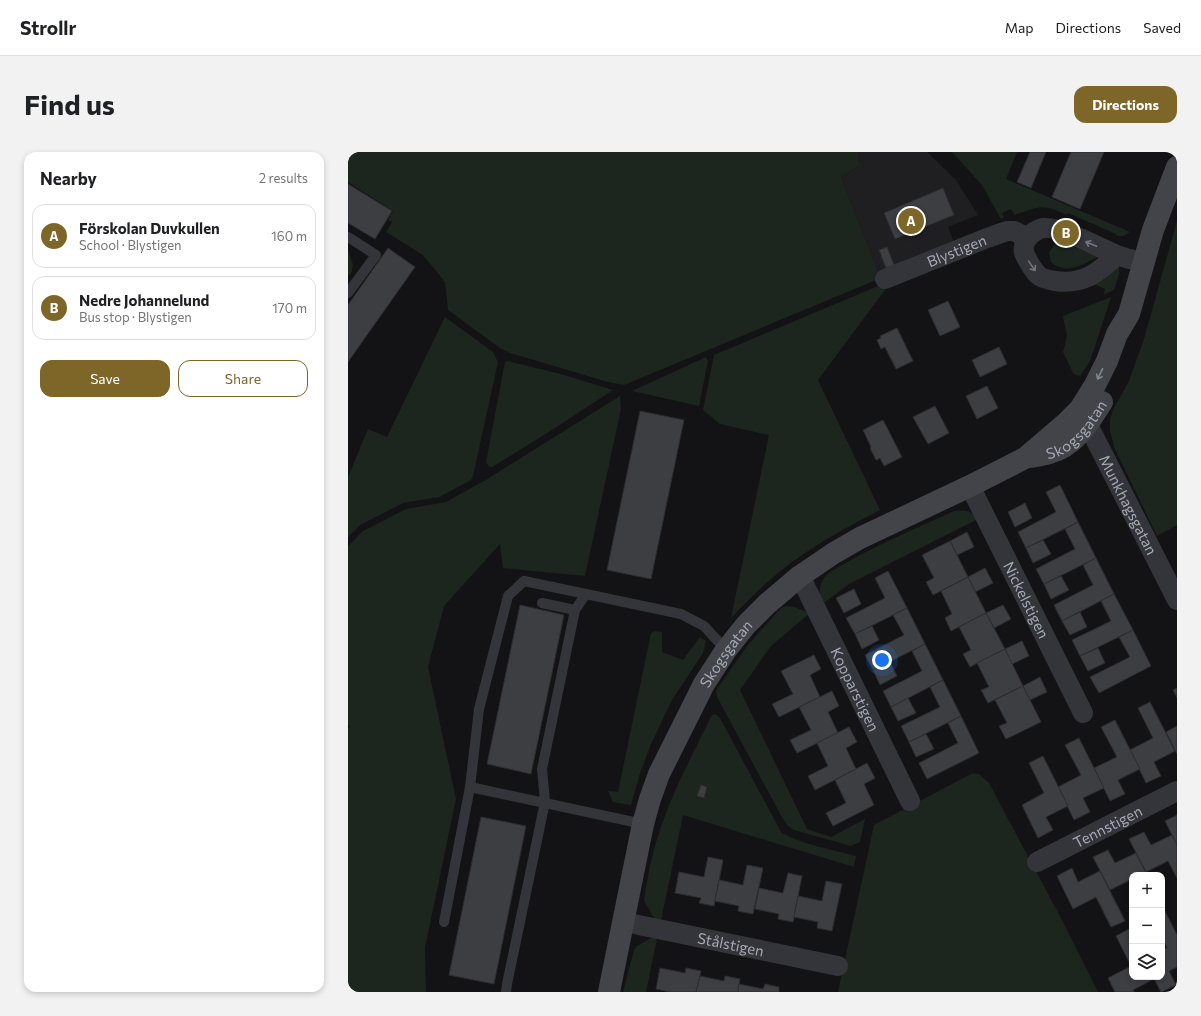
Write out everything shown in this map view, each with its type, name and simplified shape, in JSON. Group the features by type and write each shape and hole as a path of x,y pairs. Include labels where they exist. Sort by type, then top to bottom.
{"street":[{"name":"Skogsgatan","path":"609,992 643,824 650,799 659,774 704,684 726,650 746,625 767,604 800,576 860,538 1025,458 1066,423 1084,416 1095,385 1107,361 1117,334 1129,314 1156,222 1177,167"},
{"path":"1117,255 1098,271 1084,279 1069,282 1052,280 1038,275 1024,253 1025,243 1028,238 1037,230 1052,228 1117,255 1143,263"},
{"name":"Blystigen","path":"885,279 1002,232 1014,231 1028,238"},
{"name":"Munkhagsgatan","path":"1084,416 1177,600"},
{"name":"Nickelstigen","path":"970,486 1083,713"},
{"name":"Kopparstigen","path":"800,576 910,801"},
{"name":"Tennstigen","path":"1037,862 1177,791"},
{"name":"Stålstigen","path":"624,922 838,966"}],"lane":[{"path":"348,237 376,255 348,293"},
{"path":"444,922 470,787 478,709 508,596 524,581 681,614 704,626 726,650"},
{"path":"506,992 506,984 545,802 542,769 575,610 586,594"},
{"path":"542,603 575,610"},
{"path":"470,787 643,824"}],"shaded area":[{"path":"348,152 858,152 859,166 841,177 881,278 624,385 608,382 510,353 500,348 448,310 445,282 423,255 386,232 392,222 388,220 393,211 348,182"},
{"path":"858,152 927,152 956,180 978,215 948,227 955,245 881,278 841,177 859,166"},
{"path":"952,152 1017,152 1006,179 1130,232 1123,236 1118,236 1068,213 1067,215 1046,208 1036,208 1015,215 1011,209 1002,213 1004,218 1001,219 982,185"},
{"path":"1177,221 1177,525 1157,536 1114,447 1110,431 1110,419 1113,410 1129,381 1144,339"},
{"path":"1063,242 1098,257 1075,267 1063,268 1057,266 1051,262 1049,253 1054,245"},
{"path":"348,250 353,265 351,275 348,274"},
{"path":"1119,266 1119,274 1114,290 1104,294 1105,289 1094,284"},
{"path":"883,284 885,290 818,380 880,510 806,552 762,587 731,618 769,435 720,424 703,410 714,355"},
{"path":"1111,297 1090,361 1080,376 1076,375 1073,373 1063,352 1067,336 1063,316"},
{"path":"445,317 493,352 498,362 473,476 471,480 439,497 403,503 360,525 348,537 348,477 368,429 387,437"},
{"path":"706,357 708,361 699,406 632,391"},
{"path":"507,361 561,374 613,390 549,432 492,467 489,467 486,462 505,362"},
{"path":"620,396 621,409 585,576 503,568 500,544 444,606 428,667 456,799 425,948 426,992 348,992 348,728 350,727 348,724 348,546 363,531 406,509 446,502 484,481"},
{"path":"954,511 967,511 978,519 849,584 821,605 819,595 820,587 826,575 875,547"},
{"path":"787,606 810,613 771,646 740,690 807,829 831,837 865,819 860,842 851,846 794,830 788,826 717,697 716,691 747,646 781,608"},
{"path":"655,631 662,632 662,652 683,660 700,637 706,641 703,653 672,700 651,744 640,773 631,805 613,802 608,791 618,792 651,633"},
{"path":"715,714 720,718 781,832 807,843 856,856 854,867 683,815 661,921 655,919 644,901 654,850 675,791 712,715"},
{"path":"973,773 979,774 989,783 1062,920 1098,992 838,992 874,825"},
{"path":"658,934 646,992 623,992 634,950 637,946"}],"building":[{"path":"1030,152 1046,152 1031,188 1017,182"},
{"path":"1071,152 1104,152 1080,209 1052,197"},
{"path":"348,184 392,211 375,239 348,223"},
{"path":"943,188 954,215 895,239 884,213"},
{"path":"887,247 894,265 886,268 879,250"},
{"path":"388,248 415,267 348,362 348,305"},
{"path":"948,301 960,327 940,336 928,310"},
{"path":"897,328 913,361 896,369 885,347 881,349 877,340 881,338 880,336"},
{"path":"999,347 1007,364 980,377 972,360"},
{"path":"987,386 998,408 977,419 966,396"},
{"path":"935,406 949,433 928,444 913,417"},
{"path":"640,411 684,420 651,579 607,570"},
{"path":"883,420 902,457 884,466 880,458 876,460 863,430"},
{"path":"1060,485 1078,522 1026,548 1018,532 1056,512 1046,492"},
{"path":"1025,503 1032,518 1015,527 1008,512"},
{"path":"1078,522 1096,558 1044,584 1036,569 1075,549 1065,529"},
{"path":"967,532 974,547 957,555 950,541"},
{"path":"1043,540 1051,554 1033,563 1026,548"},
{"path":"950,541 968,577 933,595 926,582 934,578 922,555"},
{"path":"1096,558 1114,594 1062,621 1054,605 1093,585 1083,565"},
{"path":"985,568 993,583 975,592 968,577"},
{"path":"888,571 907,608 855,634 846,618 885,598 875,578"},
{"path":"1061,576 1069,590 1051,599 1044,584"},
{"path":"968,577 986,613 951,631 945,618 952,614 941,591"},
{"path":"854,589 861,604 844,613 836,598"},
{"path":"1114,594 1133,630 1080,656 1072,640 1111,621 1101,601"},
{"path":"520,605 564,615 531,774 487,764"},
{"path":"1003,605 1011,619 994,628 986,613"},
{"path":"907,608 925,644 873,670 865,655 904,635 893,615"},
{"path":"1080,612 1087,627 1070,635 1062,621"},
{"path":"986,613 1005,649 970,667 963,654 971,650 959,627"},
{"path":"872,626 879,640 862,649 855,634"},
{"path":"1133,630 1151,666 1099,693 1090,677 1130,657 1119,637"},
{"path":"1022,641 1029,656 1012,664 1005,649"},
{"path":"925,644 943,680 891,707 883,691 922,671 912,651"},
{"path":"1098,648 1105,663 1088,671 1080,656"},
{"path":"1005,649 1023,686 988,703 981,690 989,687 977,663"},
{"path":"814,655 821,669 810,675 820,697 779,717 772,704 793,694 781,671"},
{"path":"890,662 897,676 880,685 873,670"},
{"path":"1040,677 1047,692 1030,700 1023,686"},
{"path":"943,680 961,716 909,742 901,726 940,707 930,687"},
{"path":"1023,686 1041,722 1006,739 999,726 1007,723 995,700"},
{"path":"1177,688 1177,698 1173,690"},
{"path":"832,691 839,706 828,712 838,733 797,753 790,740 811,730 799,707"},
{"path":"908,698 916,713 898,721 891,707"},
{"path":"1150,702 1175,751 1154,762 1161,776 1146,783 1130,750 1153,738 1138,708"},
{"path":"961,716 979,753 927,779 919,763 958,743 948,723"},
{"path":"1115,720 1140,769 1118,780 1125,794 1110,801 1094,768 1117,757 1101,727"},
{"path":"1177,726 1177,754 1166,732"},
{"path":"849,727 857,742 846,748 856,769 815,790 808,776 828,766 817,743"},
{"path":"926,734 934,749 916,757 909,742"},
{"path":"1079,738 1104,788 1083,798 1090,812 1074,820 1058,787 1081,775 1065,745"},
{"path":"1043,756 1068,806 1046,817 1053,830 1038,838 1022,805 1044,793 1029,763"},
{"path":"867,763 875,778 864,784 874,805 833,826 826,813 846,803 835,780"},
{"path":"701,785 707,787 704,798 697,796"},
{"path":"1177,815 1177,845 1165,821"},
{"path":"481,817 526,826 494,984 449,975"},
{"path":"1144,832 1151,845 1172,835 1177,845 1177,878 1168,861 1146,872 1129,839"},
{"path":"1108,850 1115,863 1136,853 1146,872 1129,872 1129,880 1110,890 1093,857"},
{"path":"708,857 723,860 714,906 699,903 701,898 675,893 679,872 704,877"},
{"path":"747,865 763,868 753,914 738,911 739,906 715,901 719,880 743,885"},
{"path":"1072,868 1078,882 1100,871 1125,921 1111,927 1096,897 1073,909 1057,876"},
{"path":"788,873 802,876 793,922 778,919 779,914 755,909 759,888 783,893"},
{"path":"826,881 842,884 832,931 817,928 818,922 794,917 798,896 822,901"},
{"path":"1165,911 1177,935 1177,967 1169,971 1176,985 1161,992 1155,980 1165,980 1165,949 1167,948 1165,944"},
{"path":"1129,929 1129,962 1116,936"},
{"path":"1129,967 1129,980 1152,980 1133,990 1134,992 1115,992 1108,978"},
{"path":"660,968 685,973 686,968 701,971 696,992 670,992 656,989"},
{"path":"700,976 724,981 725,976 740,979 738,992 696,992"},
{"path":"739,984 763,989 765,984 779,987 779,992 738,992"}],"place":[{"name":"Förskolan Duvkullen","path":"911,221"},
{"name":"Nedre Johannelund","path":"1066,233"}]}
